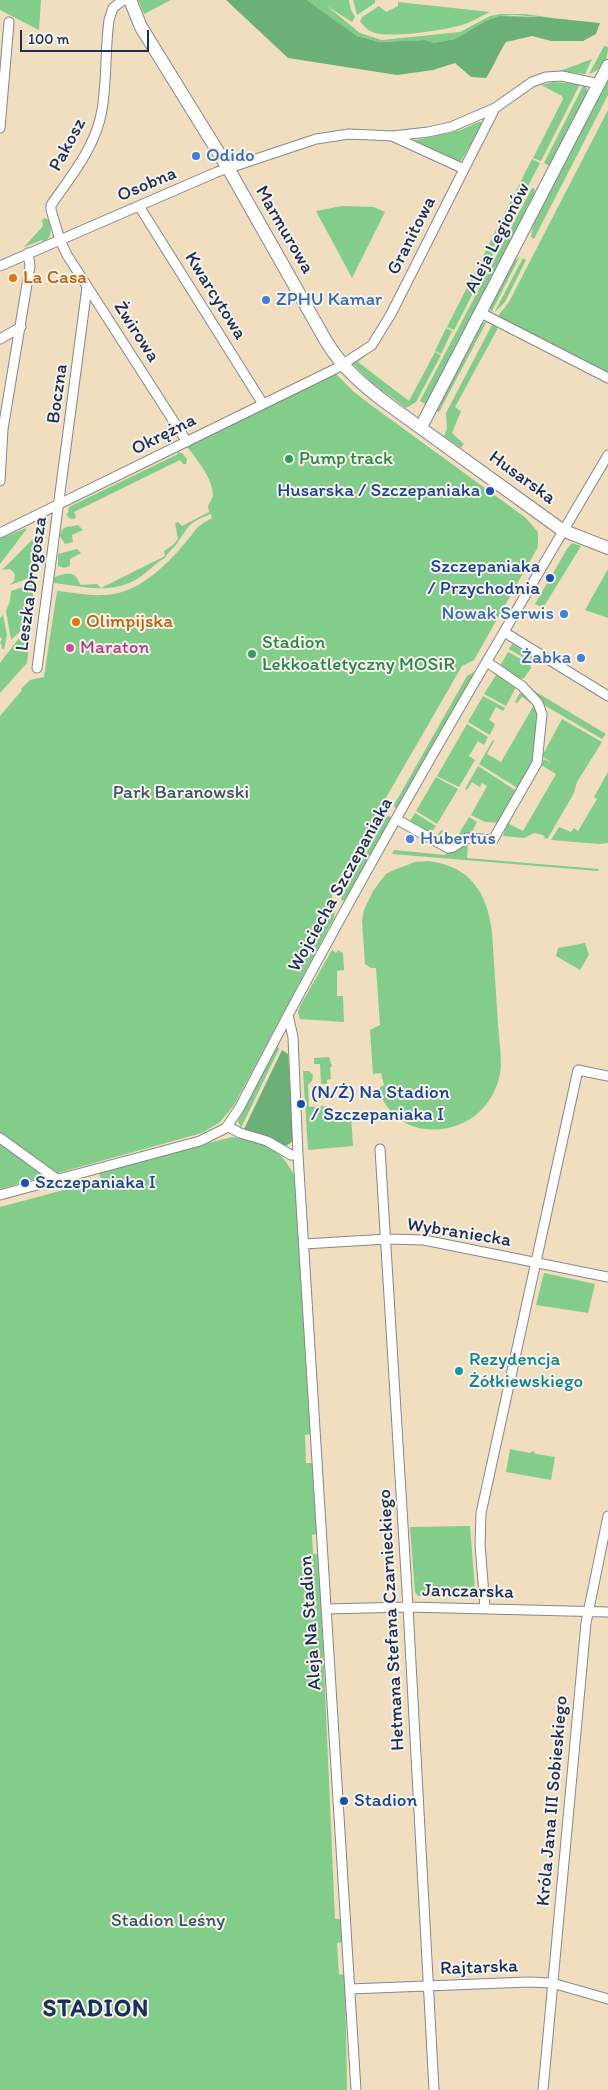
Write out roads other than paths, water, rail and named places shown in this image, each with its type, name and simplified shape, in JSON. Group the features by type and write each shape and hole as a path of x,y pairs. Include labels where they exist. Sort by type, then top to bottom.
{"main road":[{"name":"Marmurowa","path":"130,0 138,20 150,41 228,168 326,342 343,365 364,386 421,427"},
{"name":"Aleja Legionów","path":"421,427 608,66"},
{"name":"Husarska","path":"421,427 562,530 608,548"}],"street":[{"name":"Pakosz","path":"60,240 51,206 82,161 95,135 102,109 109,20 114,8 123,0"},
{"path":"0,128 9,22"},
{"name":"Osobna","path":"60,240 228,168 325,136 349,134 393,136 451,127 495,108 532,82 546,77 562,76 599,84"},
{"name":"Granitowa","path":"343,365 376,341 495,108"},
{"name":"Osobna","path":"393,136 464,169"},
{"name":"Kwarcytowa","path":"139,206 263,404"},
{"path":"0,266 60,240"},
{"name":"Żwirowa","path":"60,240 67,256 187,442"},
{"path":"0,481 3,429 30,266 28,254"},
{"name":"Boczna","path":"59,505 88,287"},
{"path":"481,313 608,378"},
{"path":"0,339 21,327"},
{"name":"Okrężna","path":"0,533 343,365"},
{"name":"Wojciecha Szczepaniaka","path":"0,1195 200,1141 227,1126 240,1107 344,909 562,530 608,455"},
{"name":"Leszka Drogosza","path":"38,668 59,505"},
{"path":"504,632 608,696"},
{"path":"396,819 448,848 467,838 493,840 537,763 542,714 537,700 522,686 487,662"},
{"name":"Aleja Na Stadion","path":"288,1015 293,1037 298,1155 356,2090"},
{"path":"485,1608 480,1544 481,1513 578,1070 608,1076"},
{"path":"227,1126 240,1133 267,1141 291,1155 298,1155"},
{"path":"0,1138 58,1180"},
{"name":"Hetmana Stefana Czarnieckiego","path":"380,1149 408,1607 434,2090"},
{"name":"Wybraniecka","path":"304,1244 386,1239 424,1240 608,1277"},
{"name":"Króla Jana III Sobieskiego","path":"543,2090 588,1612 608,1516"},
{"name":"Janczarska","path":"326,1609 408,1607 608,1612"},
{"name":"Rajtarska","path":"350,1989 491,1983 552,1983 608,1999"}],"place":[{"name":"Odido","path":"196,156"},
{"name":"La Casa","path":"13,278"},
{"name":"ZPHU Kamar","path":"266,300"},
{"name":"Pump track","path":"289,459"},
{"name":"Husarska / Szczepaniaka","path":"490,491"},
{"name":"Szczepaniaka / Przychodnia","path":"550,578"},
{"name":"Nowak Serwis","path":"564,614"},
{"name":"Olimpijska","path":"76,622"},
{"name":"Maraton","path":"70,648"},
{"name":"Stadion Lekkoatletyczny MOSiR","path":"252,654"},
{"name":"Żabka","path":"581,658"},
{"name":"Hubertus","path":"410,839"},
{"name":"(N/Ż) Na Stadion / Szczepaniaka I","path":"301,1104"},
{"name":"Szczepaniaka I","path":"25,1183"},
{"name":"Rezydencja Żółkiewskiego","path":"459,1371"},
{"name":"Stadion","path":"344,1801"}],"district":[{"name":"STADION","path":"96,2010"}],"park label":[{"name":"Park Baranowski","path":"181,793"},
{"name":"Stadion Leśny","path":"168,1921"}]}
